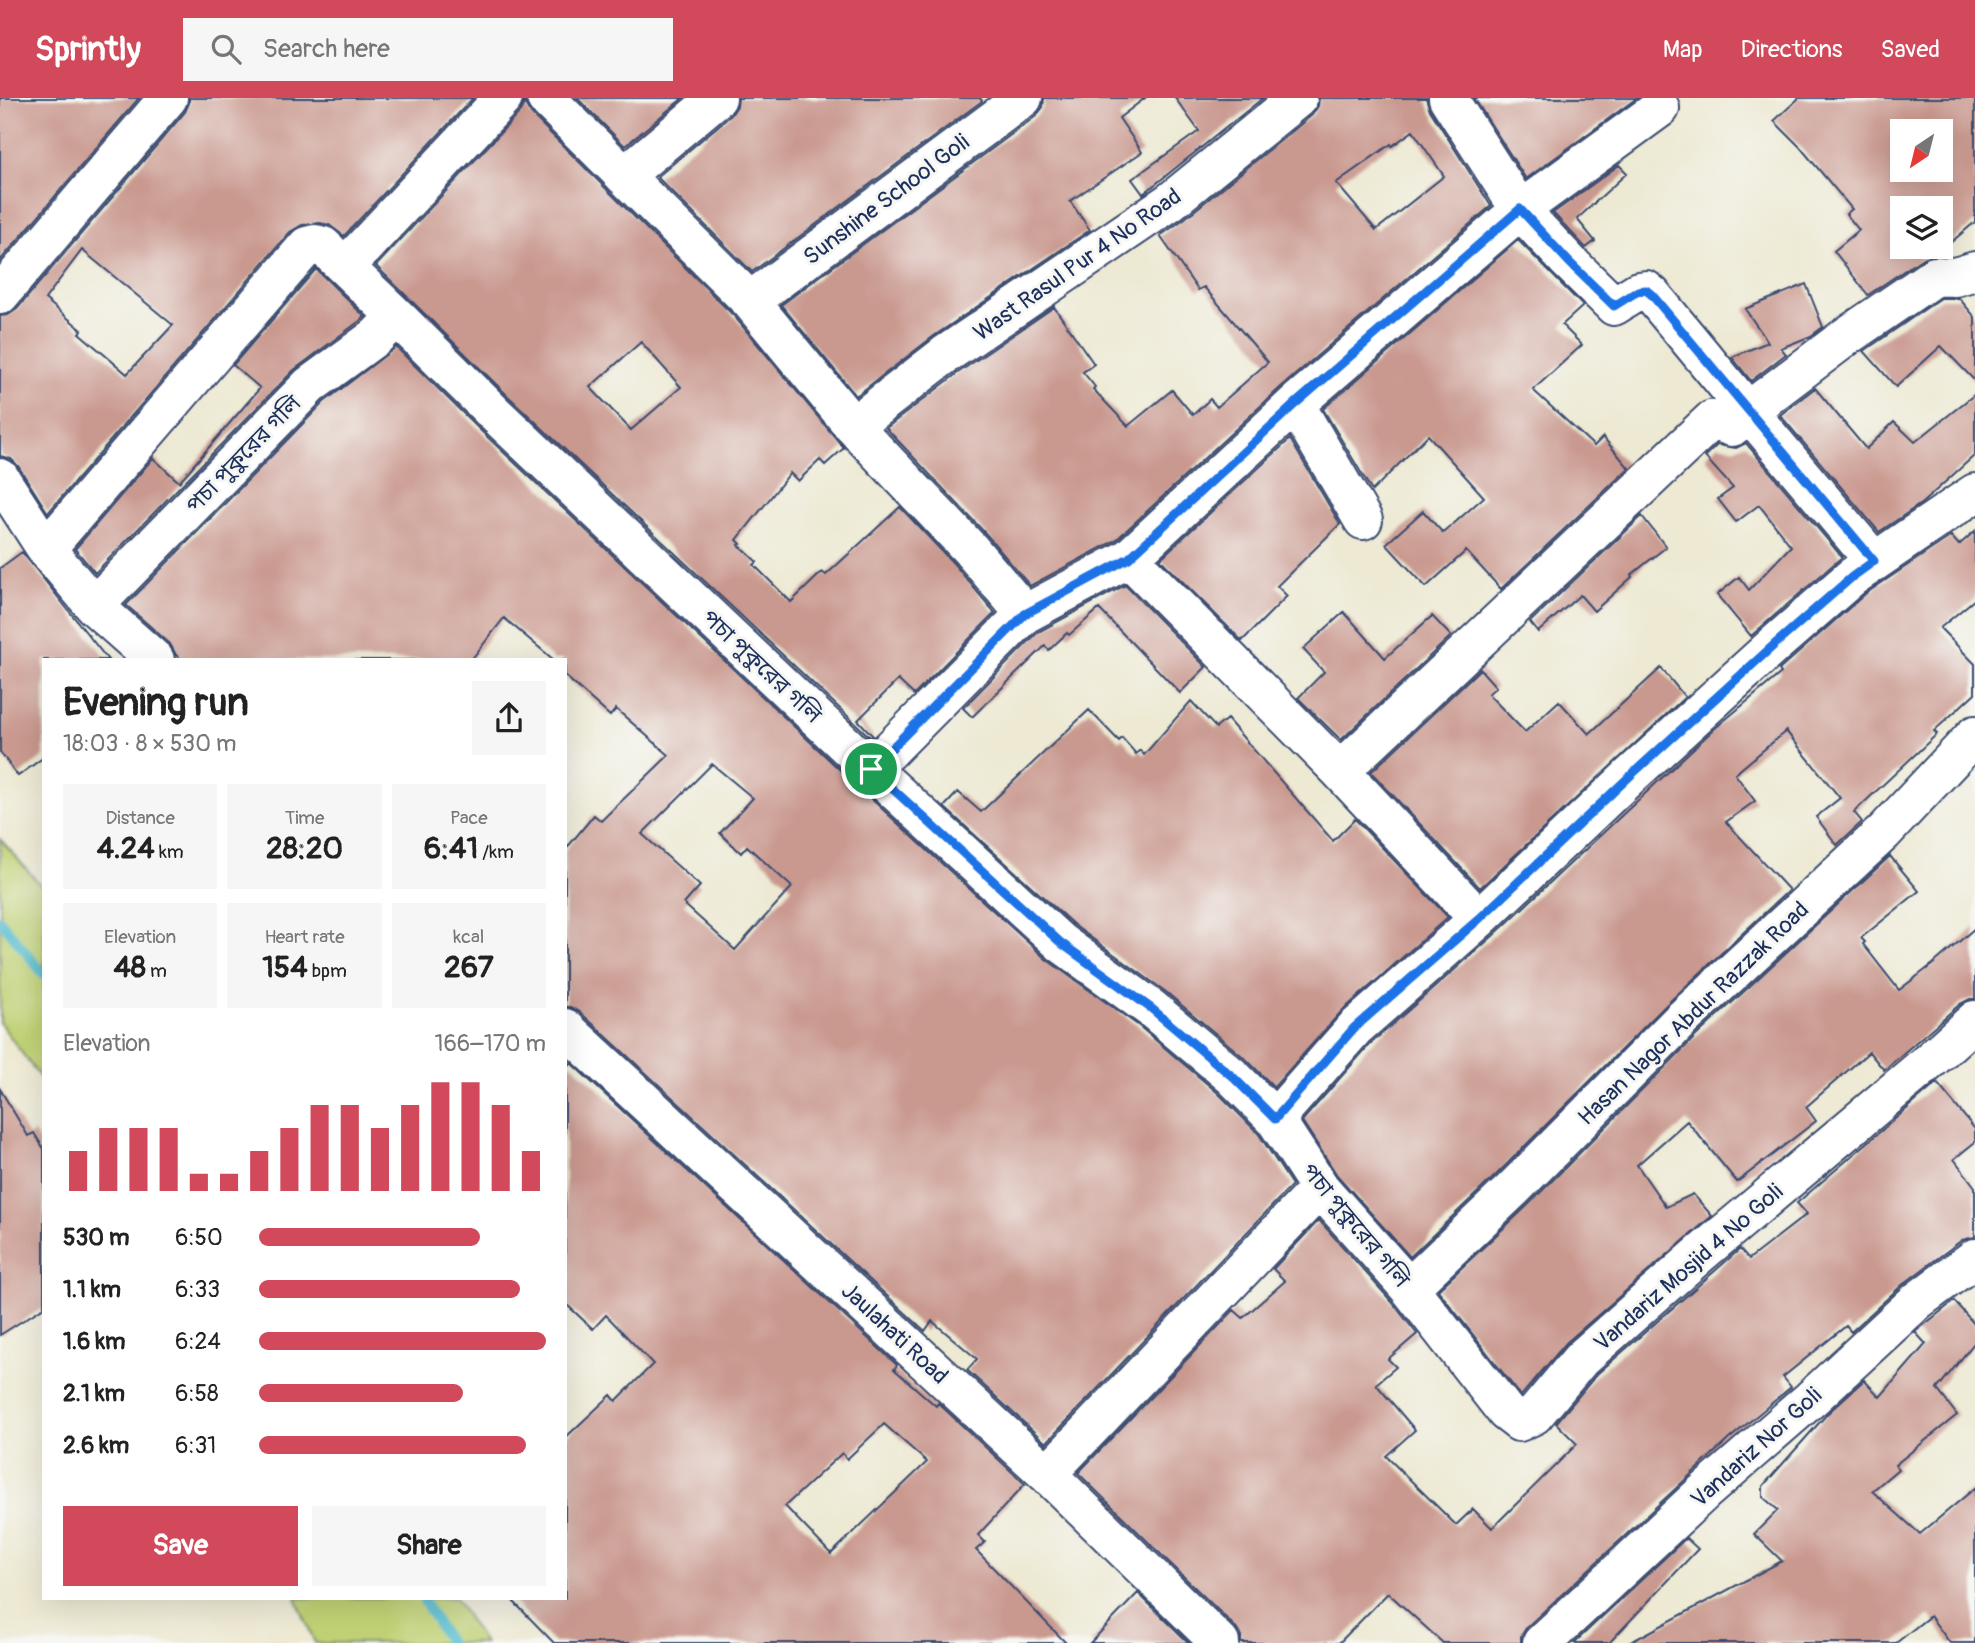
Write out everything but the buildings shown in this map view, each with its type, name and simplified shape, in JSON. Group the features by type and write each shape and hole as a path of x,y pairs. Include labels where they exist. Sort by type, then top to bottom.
{"street":[{"path":"0,295 168,98"},
{"path":"345,267 503,98"},
{"path":"546,98 750,301 853,426 970,549 1025,614"},
{"path":"624,176 717,98"},
{"name":"Sunshine School Goli","path":"750,301 1023,98"},
{"name":"Wast Rasul Pur 4 No Road","path":"853,426 946,354 1170,202 1298,98"},
{"path":"1448,98 1520,209 1614,306 1638,291 1646,290 1652,295 1874,561"},
{"path":"871,769 1025,614 1129,558 1295,404 1520,209 1660,108"},
{"path":"46,549 307,246 323,246 396,316"},
{"path":"1340,771 1712,420 1732,427 1748,411 1847,336 1934,276 1955,277 1975,271"},
{"name":"পচা পুকুরের গলি","path":"94,606 310,385 377,336 396,316 494,413 871,769 1061,943 1152,1009 1233,1077 1275,1119 1320,1188 1416,1298"},
{"path":"1295,404 1363,520"},
{"path":"0,478 46,549 94,606 153,658"},
{"path":"1275,1119 1354,1028 1479,919 1774,645 1852,577 1975,493"},
{"path":"1129,558 1340,771 1479,919"},
{"name":"Hasan Nagor Abdur Razzak Road","path":"1416,1298 1513,1190 1681,1020 1884,832 1975,735"},
{"name":"Vandariz Mosjid 4 No Goli","path":"1416,1298 1506,1412 1519,1422 1534,1415 1581,1359 1975,1020"},
{"name":"Jaulahati Road","path":"567,1030 1047,1474 1220,1643"},
{"path":"1047,1474 1320,1188"},
{"name":"Vandariz Nor Goli","path":"1542,1643 1704,1492 1811,1399 1917,1301 1975,1258"}],"green space":[{"path":"0,839 42,887 42,1080 0,1023"},
{"path":"297,1600 456,1600 484,1643 315,1643"}],"waterway":[{"path":"0,920 42,972"},
{"path":"423,1600 449,1643"}],"route":[{"path":"1520,209 1614,306 1638,291 1646,290 1652,295 1874,561 1774,645 1479,919 1354,1028 1275,1119 1233,1077 1152,1009 1061,943 871,769 1025,614 1129,558 1295,404 1520,209"}]}
